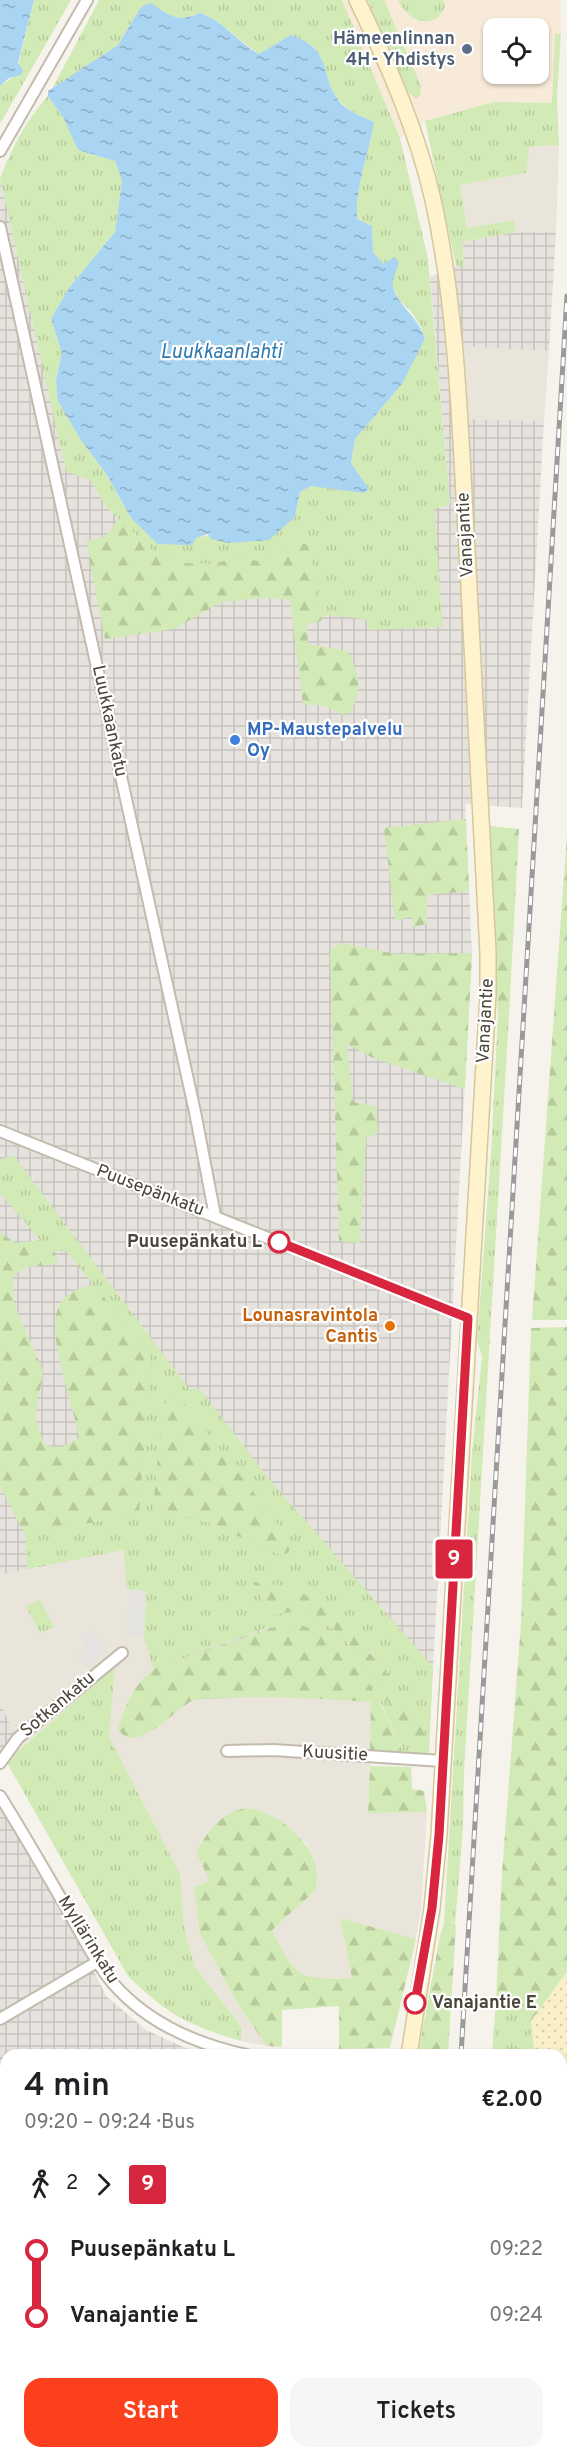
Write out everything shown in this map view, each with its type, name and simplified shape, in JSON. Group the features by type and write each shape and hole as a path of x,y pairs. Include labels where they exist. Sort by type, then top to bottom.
{"street":[{"path":"0,151 87,0"},
{"name":"Vanajantie","path":"357,0 388,63 413,131 432,198 448,287 464,505 489,975 443,1761 432,1908 410,2049"},
{"name":"Luukkaankatu","path":"0,227 193,1101 215,1216"},
{"name":"Puusepänkatu","path":"0,1131 468,1318"},
{"name":"Sotkankatu","path":"0,1763 18,1738 122,1653"},
{"name":"Kuusitie","path":"227,1751 273,1750 443,1761"},
{"name":"Myllärinkatu","path":"0,1796 97,1962 118,1988 164,2024 193,2039 227,2049"},
{"path":"0,2019 97,1962"}],"shaded area":[{"path":"342,0 560,0 561,34 555,33 552,103 494,102 425,121 400,138"},
{"path":"559,145 556,232 516,232 514,220 467,228 460,185 525,173 529,147"},
{"path":"0,178 48,389 106,507 154,552 450,505 430,277 456,266 465,266 462,242 516,232 556,232 549,351 461,346 466,419 544,421 522,808 465,804 472,953 431,1705 271,1695 192,1700 159,1686 144,1638 146,1591 127,1589 124,1550 0,1575"},
{"path":"461,345 549,351 544,421 466,419"},
{"path":"125,1550 127,1589 131,1590 192,1700 271,1695 372,1702 368,1813 427,1812 421,1909 416,1939 340,1918 352,1978 315,1978 293,1969 272,1930 316,1890 317,1867 306,1843 273,1817 210,1881 195,1887 200,1934 239,2006 267,2046 241,2041 241,2026 195,1967 184,1927 180,1874 108,1737 115,1668 21,1747 0,1703 0,1575"},
{"path":"131,1590 146,1591 144,1638 125,1635"},
{"path":"94,1629 107,1651 87,1667 79,1656 88,1650 80,1636"},
{"path":"0,1703 21,1747 0,1766"},
{"path":"0,1807 82,1947 106,1996 146,2030 188,2049 0,2049"}],"green space":[{"path":"34,0 71,0 0,124 0,86 16,75"},
{"path":"99,0 342,0 400,138 428,259 450,505 434,509 443,627 369,630 366,619 326,615 322,606 314,603 317,581 310,560 283,544 265,563 241,557 212,564 184,563 154,552 106,507 91,481 66,471 0,178 20,135 48,96 63,117 78,150 115,161 122,181 115,232 69,288 51,319 62,353 56,380 81,440 107,475 131,518 196,538 295,517 300,492 311,486 369,489 351,463 355,439 402,384 425,339 421,327 410,310 399,300 383,264 373,252 372,226 357,219 360,183 374,122 351,111 336,96 321,58 315,49 291,35 260,54 224,26 200,13 178,18 158,8 141,7 118,45 75,76 52,89"},
{"path":"368,0 384,0 421,86 421,94 416,99 404,88"},
{"path":"398,0 443,0 446,5 438,18 425,21 409,15"},
{"path":"555,33 561,34 557,98 559,145 529,147 526,173 460,185 467,228 514,220 516,232 462,242 465,267 456,266 425,121 494,102 552,103"},
{"path":"118,518 154,552 184,563 212,564 241,557 265,563 283,544 308,544 317,581 314,603 322,606 326,615 319,622 307,624 308,644 347,651 355,667 358,682 357,696 350,713 342,714 325,706 303,704 290,600 265,598 221,602 174,629 105,639 86,541 106,535"},
{"path":"466,819 469,891 427,895 427,924 413,927 412,917 395,920 384,828"},
{"path":"490,826 519,829 509,1015 498,1014"},
{"path":"567,834 567,1320 532,1320"},
{"path":"341,943 396,954 472,953 465,1089 371,1057 347,1044 353,1102 376,1106 378,1133 366,1138 360,1243 339,1241 330,951"},
{"path":"498,1014 509,1015 464,1772 463,1828 455,1924 452,1921 444,1923 472,1452 482,1357 477,1340 491,1153"},
{"path":"13,1155 190,1390 199,1388 269,1479 433,1667 429,1754 404,1754 381,1703 338,1645 269,1627 154,1669 144,1638 146,1591 127,1589 124,1550 27,1569 25,1535 139,1513 151,1356 66,1251 54,1251 40,1240 0,1193 0,1160","holes":["176,1394 280,1555 204,1521 153,1511","304,1595 371,1653 408,1704 423,1730 424,1752 415,1752 385,1695 358,1655 343,1638 327,1624 305,1613 290,1612 270,1616"]},
{"path":"0,1232 15,1243 40,1240 54,1251 58,1264 27,1267 13,1276 14,1303 43,1371 35,1418 44,1444 59,1448 79,1438 62,1370 56,1334 59,1306 69,1294 94,1285 151,1356 139,1514 25,1535 0,1486"},
{"path":"567,1327 567,1972 531,2021 496,2001 502,1873 521,1623 531,1328"},
{"path":"176,1393 290,1539 292,1544 288,1553 280,1555 204,1521 153,1511 162,1409 170,1397"},
{"path":"253,1582 289,1587 305,1595 345,1627 385,1671 415,1712 424,1731 424,1752 415,1753 372,1675 343,1638 327,1624 305,1613 290,1612 270,1616"},
{"path":"40,1600 54,1627 40,1633 26,1606"},
{"path":"286,1623 309,1628 329,1638 346,1653 374,1691 404,1754 370,1751 371,1702 279,1697 199,1699 185,1705 145,1735 135,1738 126,1736 118,1729 131,1696 141,1681 154,1669"},
{"path":"115,1667 109,1737 180,1874 184,1927 195,1967 241,2026 241,2041 207,2030 180,2017 155,2000 128,1976 6,1761"},
{"path":"370,1766 411,1767 412,1789 424,1791 427,1812 368,1813"},
{"path":"245,1808 267,1814 289,1827 306,1845 316,1866 316,1890 272,1930 287,1958 301,1972 320,1978 352,1978 340,1918 416,1939 390,2048 339,2049 339,2006 282,2010 282,2047 267,2046 239,2006 200,1934 194,1887 210,1881 196,1852 210,1830 228,1814"},
{"path":"449,1920 456,1925 448,2049 419,2049 440,1936 444,1923"},
{"path":"496,2001 531,2021 534,2049 492,2049"}],"sand":[{"path":"567,1972 567,2049 534,2049 531,2021"}],"water":[{"path":"0,0 34,0 18,63 23,70 21,75 9,78 0,86"},
{"name":"Luukkaanlahti","path":"151,3 174,17 200,13 209,17 259,54 291,35 315,49 325,67 336,97 348,109 374,122 360,183 357,219 372,226 373,252 383,264 395,257 399,263 393,280 395,293 422,331 425,339 402,384 355,439 351,463 369,489 364,493 311,486 300,492 295,517 269,540 229,543 211,539 208,534 196,538 192,545 158,544 131,518 107,475 81,440 58,401 56,380 62,353 51,319 69,288 115,232 122,181 115,161 78,150 63,117 48,96 48,91 118,45 141,7"}],"railway":[{"path":"461,2049 567,296"}],"bus line":[{"name":"9","path":"279,1242 468,1318 439,1835 432,1908 415,2003"}],"place":[{"name":"Hämeenlinnan 4H- Yhdistys","path":"467,49"},
{"name":"MP-Maustepalvelu Oy","path":"235,740"},
{"name":"Puusepänkatu L","path":"279,1242"},
{"name":"Lounasravintola Cantis","path":"390,1326"},
{"name":"Vanajantie E","path":"415,2003"}]}
